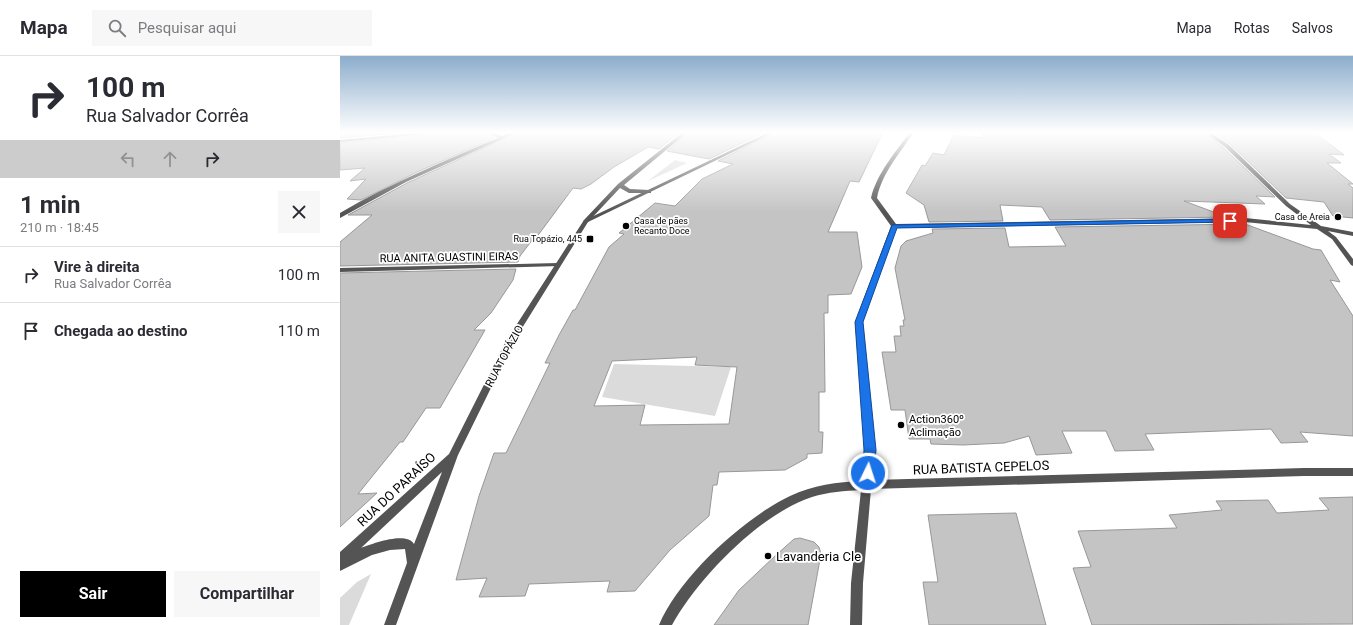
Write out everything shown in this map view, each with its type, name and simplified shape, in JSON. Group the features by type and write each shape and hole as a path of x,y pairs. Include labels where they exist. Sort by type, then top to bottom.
{"street":[{"path":"340,216 361,202 410,178 455,159"},
{"name":"RUA TOPÁZIO","path":"390,625 453,455 510,341 586,221 620,185 653,159"},
{"path":"586,221 718,159"},
{"path":"894,226 874,198 875,191 895,159"},
{"path":"1239,159 1288,205 1340,244 1353,264"},
{"path":"620,185 630,191 649,192"},
{"path":"894,226 1245,220 1317,227 1353,234"},
{"path":"856,625 856,583 862,524 868,485 870,450 859,322 894,226"},
{"name":"RUA ANITA GUASTINI EIRAS","path":"340,270 558,265"},
{"name":"RUA DO PARAÍSO","path":"340,560 453,455"},
{"name":"RUA BATISTA CEPELOS","path":"665,625 691,584 738,538 786,503 809,493 832,488 868,485 1304,472 1353,472"},
{"path":"340,565 370,551 398,543 408,544 412,551 412,563"}],"shaded area":[{"path":"675,160 687,163 648,181"},
{"path":"614,364 731,367 715,416 602,397"},
{"path":"371,574 349,625 340,625 340,598 357,582"}],"building":[{"path":"340,159 448,159 361,200 347,199 366,179 350,181 365,168 340,170"},
{"path":"461,159 628,159 591,184 581,189 573,188 536,238 533,239 520,256 518,262 340,266 340,242 372,215 348,215 407,183"},
{"path":"723,159 870,159 859,182 850,181 828,232 857,232 862,267 851,294 828,295 828,313 824,313 825,392 819,392 819,432 823,432 822,453 807,454 807,458 785,470 719,472 717,485 713,485 709,516 670,550 635,591 607,592 610,581 529,584 525,596 479,597 487,578 456,580 479,496 494,453 506,453 550,363 545,363 559,335 573,310 575,310 609,247 624,234 619,233 655,203 675,206 702,179 733,164 718,161","holes":["697,357 695,365 737,367 729,424 640,425 645,405 594,406 612,361"]},
{"path":"930,159 1235,159 1275,197 1256,196 1265,204 1184,201 1227,217 1050,220 1042,207 1000,205 1003,221 929,222 924,205 906,193 922,165 925,166"},
{"path":"1245,159 1335,159 1341,163 1327,163 1353,184 1348,184 1353,188 1353,218 1333,216 1324,202 1286,198"},
{"path":"1245,224 1313,249 1321,250 1340,282 1330,280 1353,316 1353,436 1300,432 1308,442 1281,443 1271,429 1145,434 1154,450 1115,451 1106,431 1062,431 1072,453 1036,455 1029,436 1004,443 963,445 931,444 930,439 909,439 905,410 891,410 882,352 896,352 894,336 901,336 900,326 904,326 903,320 905,320 895,268 901,246 906,241 933,233 932,229 1005,228 1009,247 1066,246 1055,227"},
{"path":"516,269 513,280 491,313 474,330 485,330 440,408 426,408 403,442 400,442 358,494 377,493 340,527 340,273"},
{"path":"1353,497 1353,624 1092,625 1073,568 1091,567 1078,531 1177,528 1169,515 1222,510 1216,501 1268,500 1277,513 1329,510 1319,498"},
{"path":"1016,513 1046,625 929,625 923,582 938,582 928,515"},
{"path":"800,538 814,542 819,547 821,554 808,625 714,625 739,590 794,539"}],"place":[{"name":"Casa de Areia","path":"1338,217"},
{"name":"Casa de pães Recanto Doce","path":"626,226"},
{"name":"Rua Topázio, 445","path":"590,239"},
{"name":"Action360º Aclimação","path":"901,425"},
{"name":"Lavanderia Cle","path":"768,556"}],"route":[{"path":"868,473 870,450 859,322 894,226 1230,221"}]}
